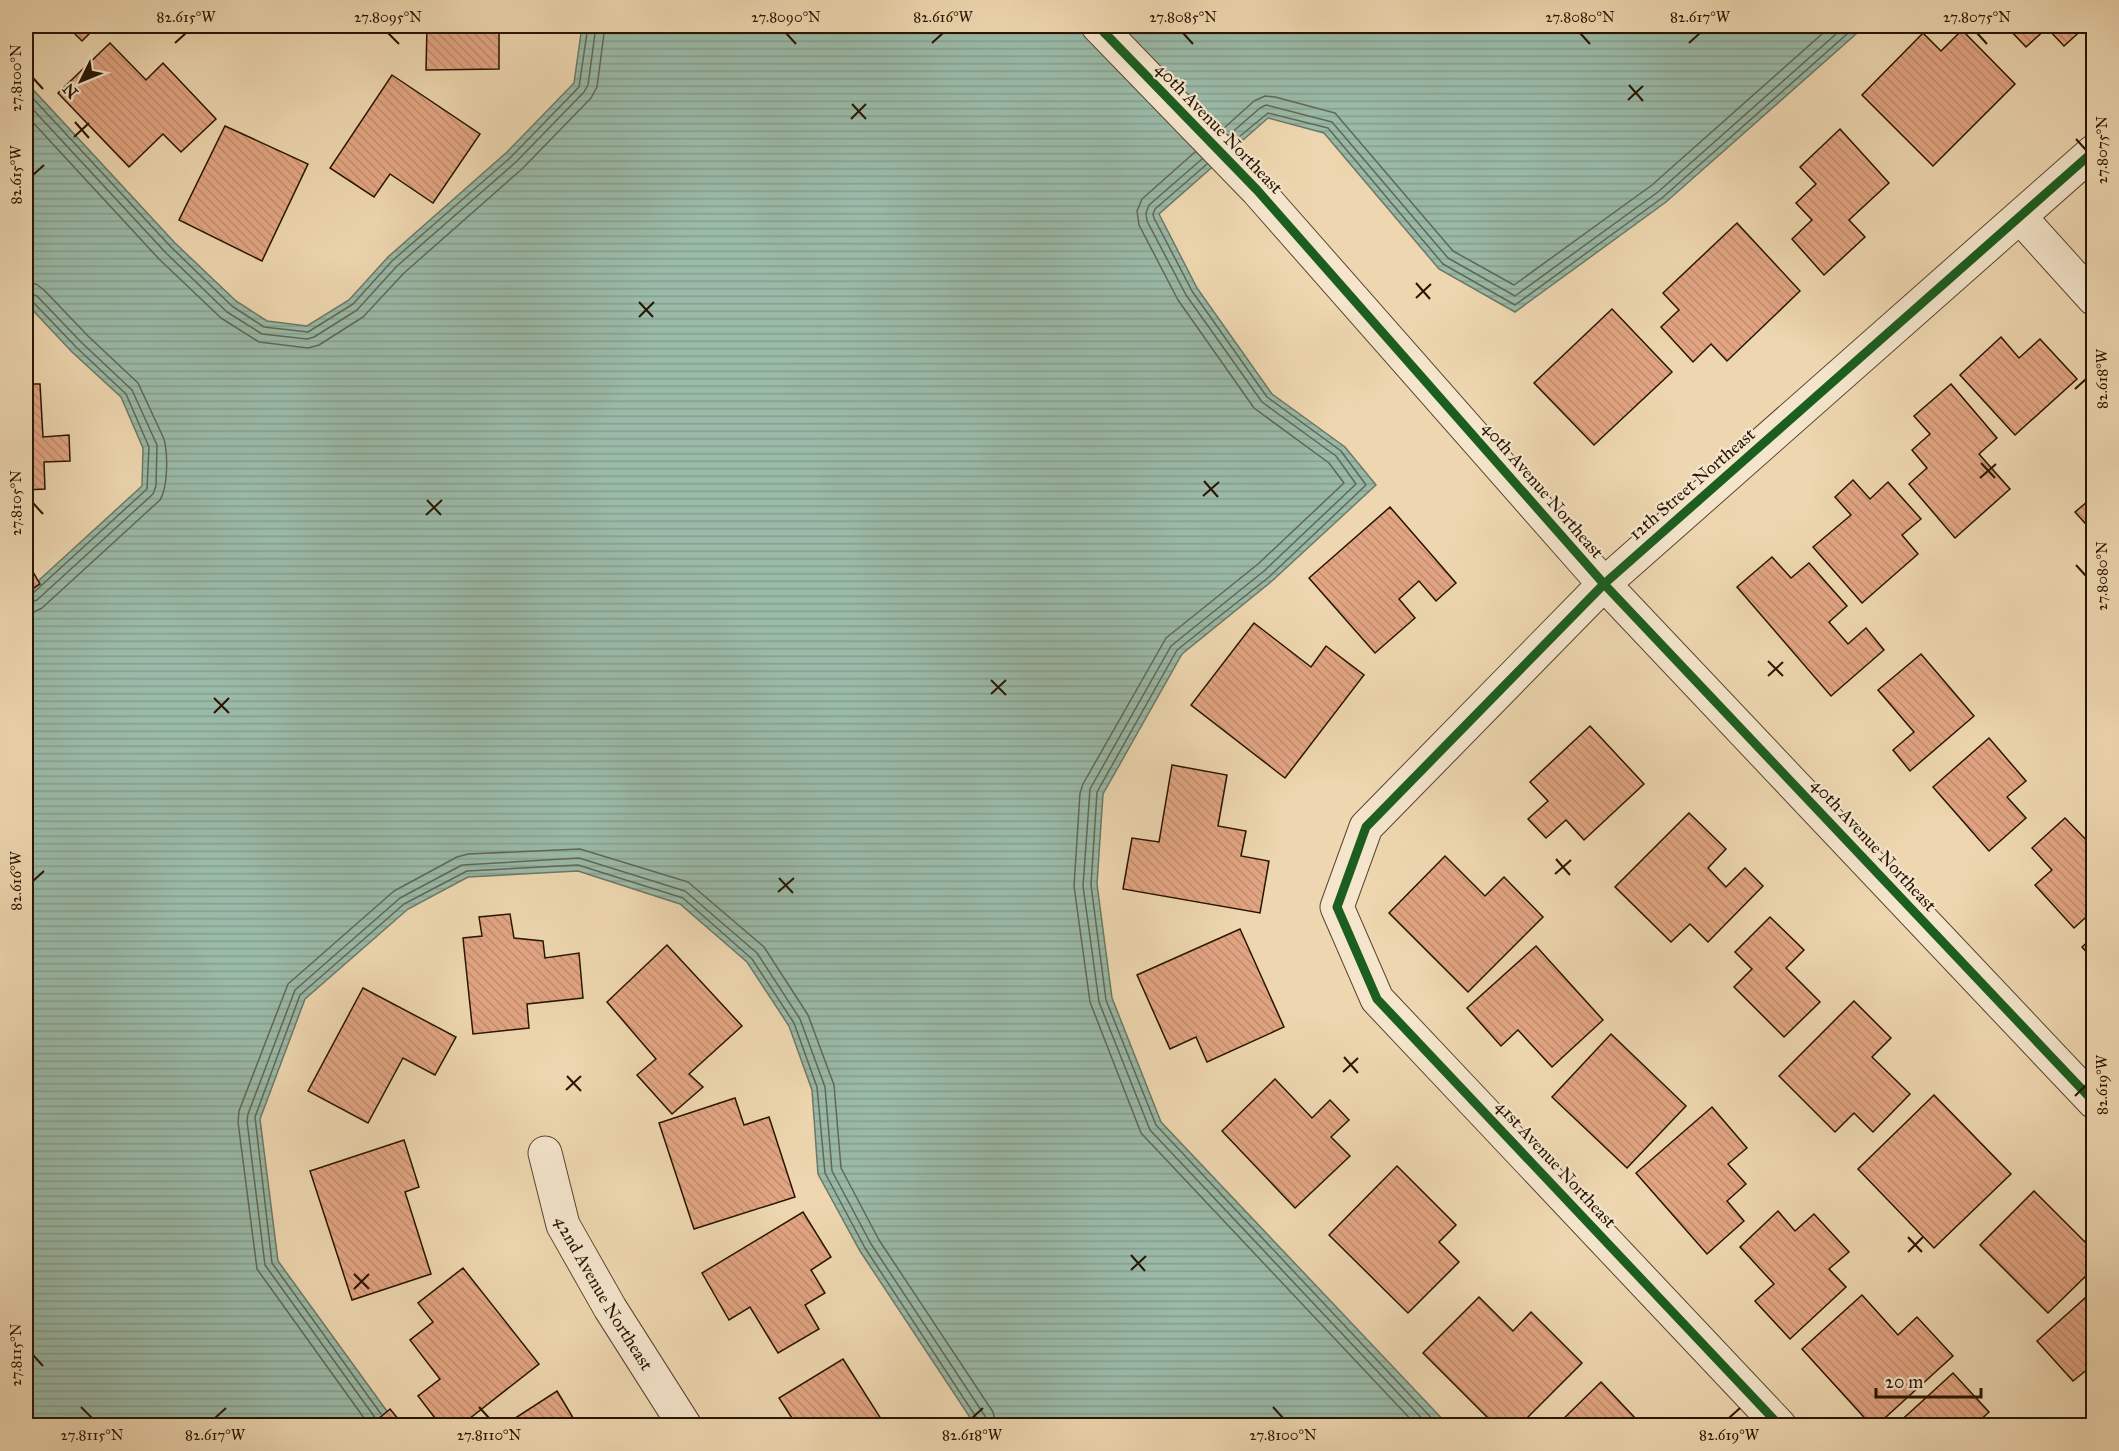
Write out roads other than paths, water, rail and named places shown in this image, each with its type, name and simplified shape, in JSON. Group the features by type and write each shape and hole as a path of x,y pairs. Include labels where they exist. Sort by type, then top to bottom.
{"street":[{"name":"40th Avenue Northeast","path":"1098,26 1257,190 1604,584 2094,1102"},
{"name":"12th Street Northeast","path":"1336,907 1366,827 1604,584 2094,151"},
{"path":"2020,218 2094,299"},
{"name":"41st Avenue Northeast","path":"1336,907 1377,999 1780,1425"},
{"name":"42nd Avenue Northeast","path":"545,1154 563,1225 610,1308 685,1425"}],"water":[{"path":"582,26 1865,26 1666,202 1515,312 1439,269 1324,133 1268,118 1159,214 1197,288 1272,394 1345,447 1376,485 1272,581 1182,654 1103,794 1097,884 1112,998 1161,1122 1448,1425 975,1425 860,1251 818,1174 812,1090 789,1026 747,962 680,904 578,871 468,877 408,909 305,999 260,1119 278,1261 397,1425 26,1425 26,592 142,486 143,448 121,397 72,352 26,303 26,82 175,243 236,301 267,321 307,326 349,300 388,257 507,152 574,83"}]}
